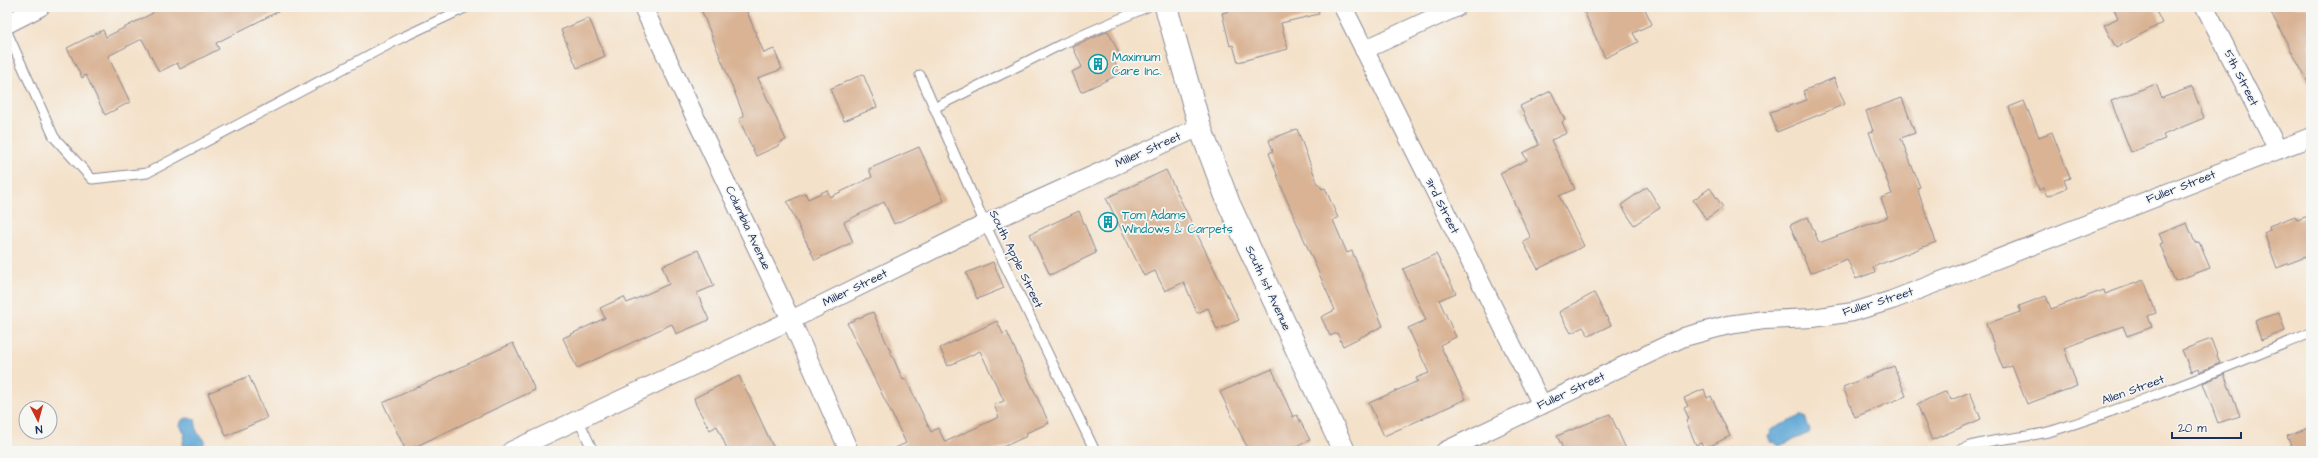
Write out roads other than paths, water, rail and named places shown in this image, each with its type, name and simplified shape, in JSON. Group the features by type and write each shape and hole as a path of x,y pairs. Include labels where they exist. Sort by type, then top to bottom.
{"main road":[{"name":"South 1st Avenue","path":"1166,7 1177,52 1200,127 1228,204 1344,451"}],"street":[{"path":"7,24 40,7"},
{"name":"Columbia Avenue","path":"643,7 791,320 849,451"},
{"name":"3rd Street","path":"1343,7 1542,405"},
{"path":"1364,50 1458,7"},
{"name":"5th Street","path":"2205,7 2278,150"},
{"name":"Miller Street","path":"510,451 791,320 985,224 1200,127"},
{"name":"Fuller Street","path":"1445,451 1684,337 1728,325 1764,320 1813,318 1854,312 1886,302 2311,137"}],"lane":[{"path":"7,32 54,137 92,179 146,173 401,38 467,7"},
{"path":"934,108 1062,44 1147,7"},
{"name":"South Apple Street","path":"920,75 985,224 1095,451"},
{"name":"Allen Street","path":"1957,451 1988,442 2034,436 2056,430 2177,386 2311,333"},
{"path":"578,419 593,451"}],"water":[{"path":"1801,416 1805,417 1810,431 1809,433 1779,446 1774,442 1771,443 1768,436 1771,434 1770,431 1772,429"},
{"path":"187,418 195,419 197,432 205,440 202,451 188,451 182,447 185,434 180,425 182,420"}],"place":[{"name":"Maximum Care Inc.","path":"1098,64"},
{"name":"Tom Adams Windows & Carpets","path":"1108,222"}]}
